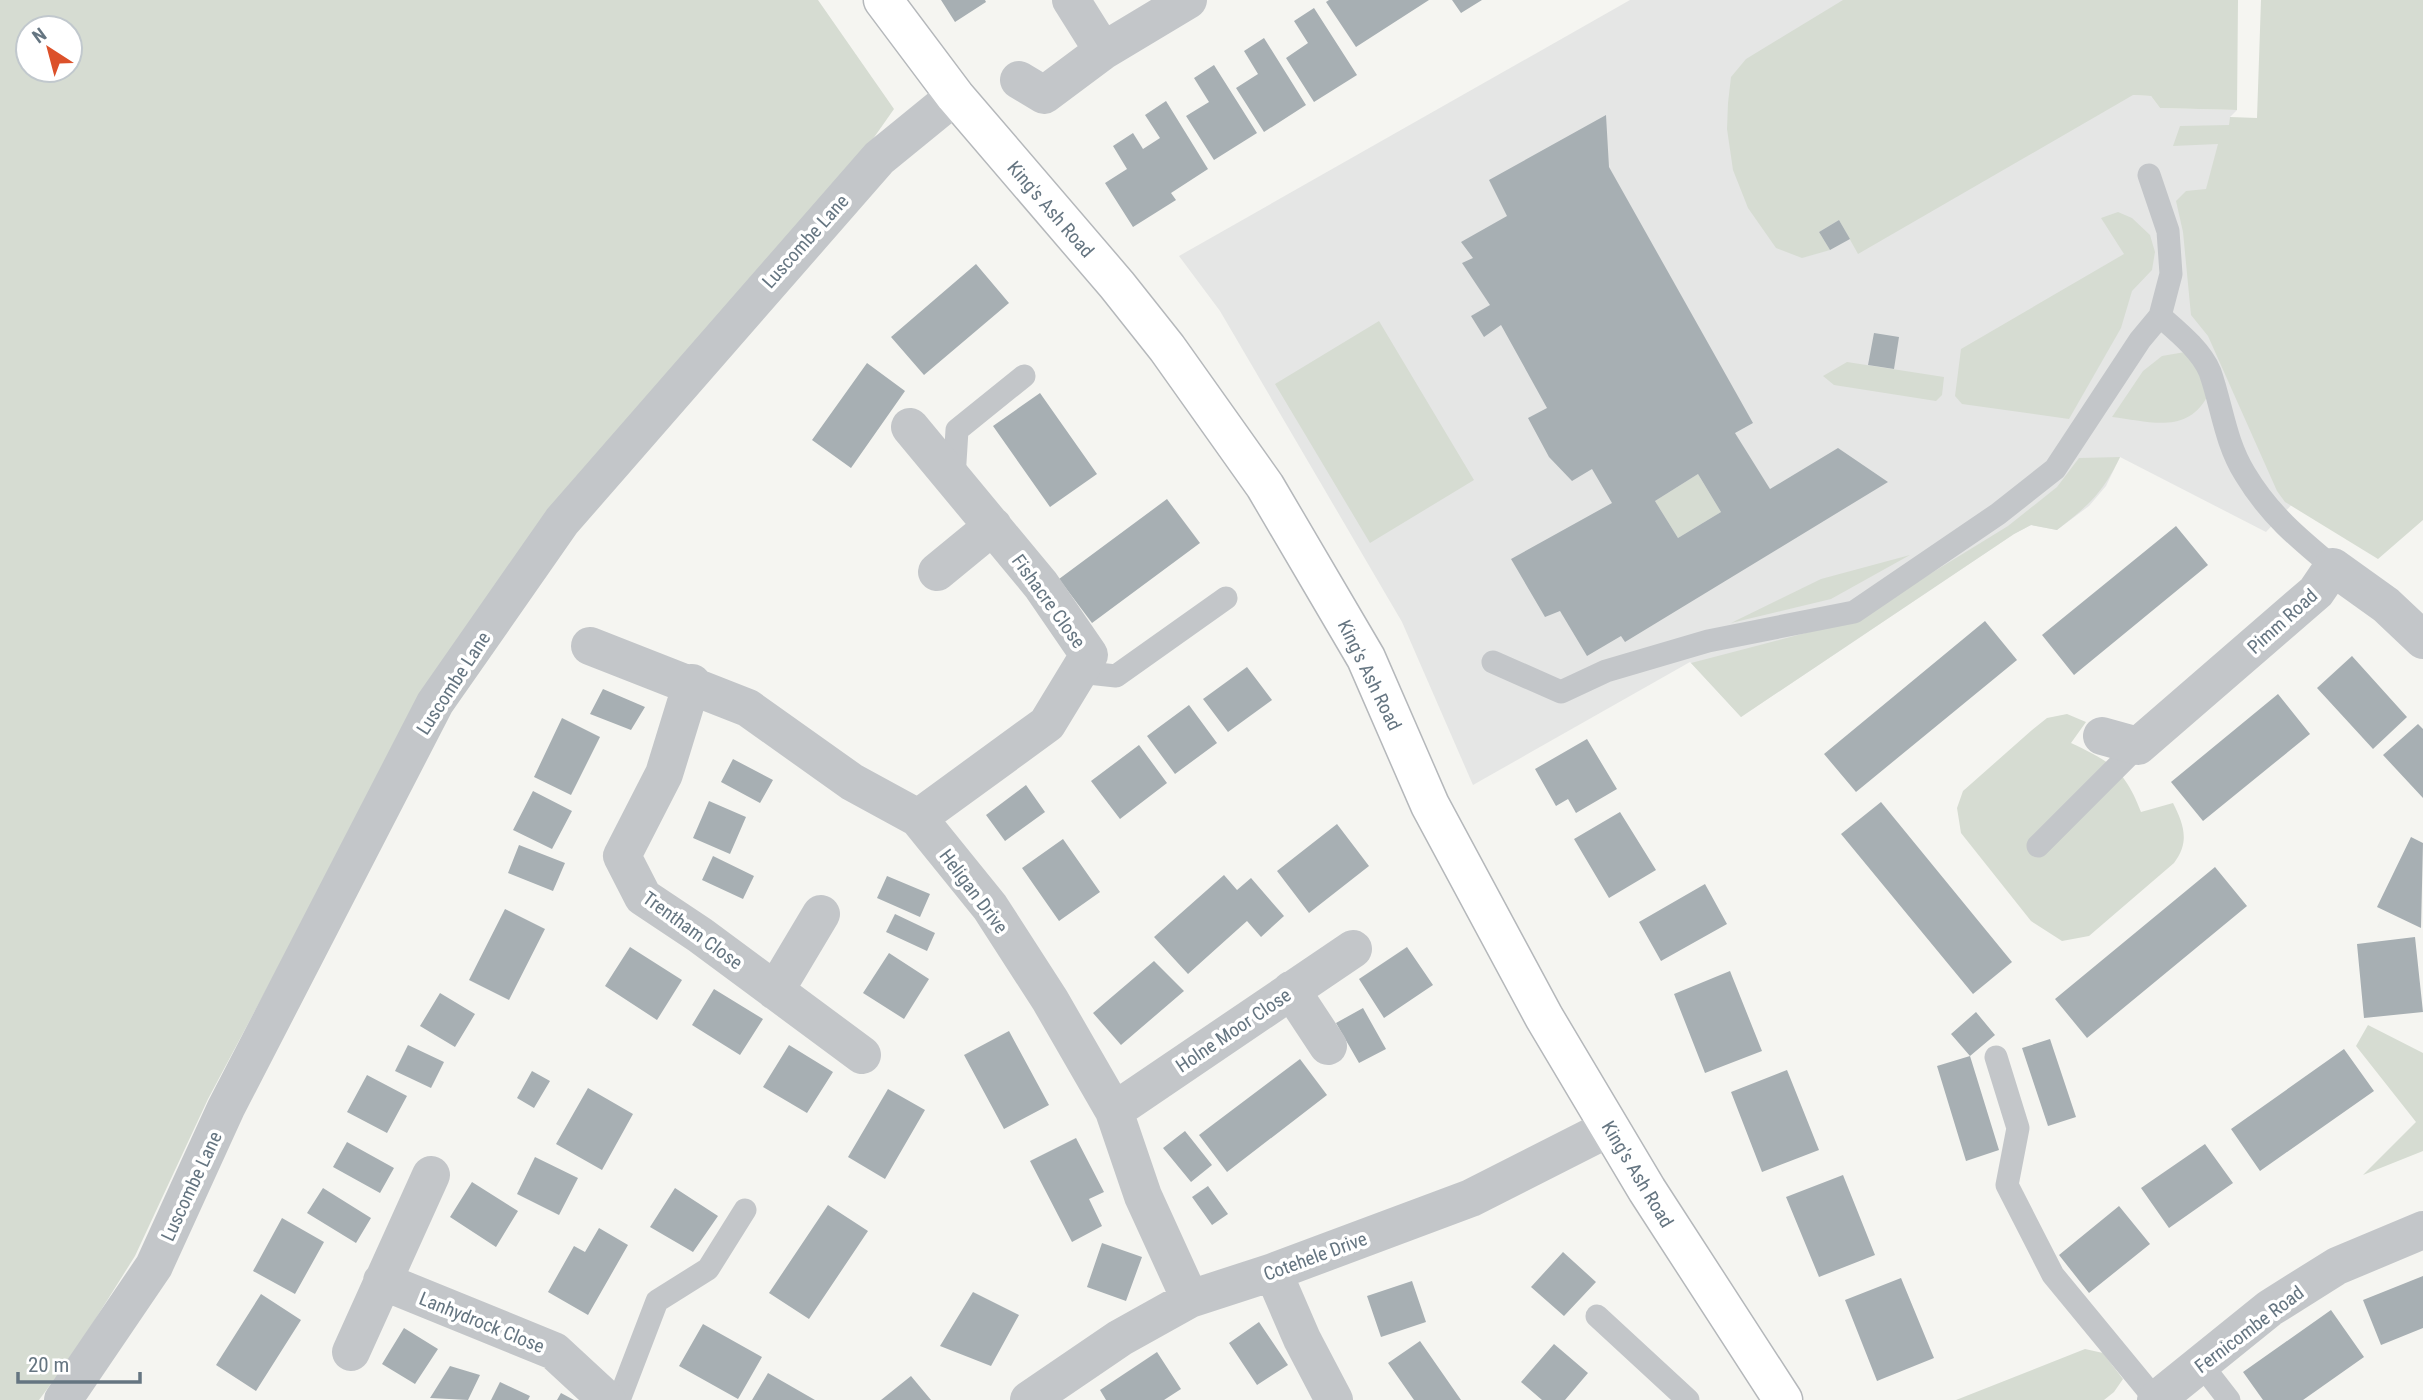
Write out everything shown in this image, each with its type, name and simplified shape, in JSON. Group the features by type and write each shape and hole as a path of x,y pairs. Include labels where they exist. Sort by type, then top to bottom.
{"highway":[{"name":"King's Ash Road","path":"883,0 955,96 1117,285 1167,348 1265,486 1366,658 1430,805 1544,1017 1609,1128 1783,1400"}],"street":[{"path":"1072,0 1104,51"},
{"path":"1020,80 1044,95 1104,51 1188,0"},
{"name":"Luscombe Lane","path":"62,1400 154,1266 226,1108 435,703 571,511 879,158 955,96"},
{"name":"Fishacre Close","path":"909,427 1041,585 1089,655 1047,724 918,818"},
{"path":"937,572 993,526"},
{"path":"2333,567 2386,606 2423,640"},
{"name":"Pimm Road","path":"2143,759 2316,592 2333,567"},
{"name":"Heligan Drive","path":"590,646 692,683 748,708 852,782 918,818 990,907 1050,1000 1114,1111 1143,1196 1190,1299"},
{"name":"Trentham Close","path":"692,683 664,774 622,856 643,897 700,935 862,1055"},
{"path":"2102,736 2143,759"},
{"path":"775,991 821,914"},
{"name":"Holne Moor Close","path":"1114,1111 1353,949"},
{"path":"1292,990 1328,1046"},
{"name":"Cotehele Drive","path":"1029,1400 1120,1338 1190,1299 1273,1272 1471,1198 1609,1128"},
{"path":"351,1352 431,1175"},
{"name":"Fernicombe Road","path":"2156,1400 2270,1307 2337,1266 2423,1230"},
{"path":"1273,1272 1302,1339 1334,1400"},
{"name":"Lanhydrock Close","path":"382,1282 554,1351 607,1400"}],"lane":[{"path":"1493,662 1561,692 1606,671 1708,641 1854,612 1998,514 2055,468 2140,340 2160,316 2171,274 2168,231 2149,175"},
{"path":"2160,316 2187,340 2209,370 2221,420 2244,472 2278,521 2333,567"},
{"path":"954,478 957,430 1024,376"},
{"path":"1079,672 1116,676 1226,598"},
{"path":"2038,846 2143,759"},
{"path":"1996,1057 2018,1128 2007,1185 2053,1275 2156,1400"},
{"path":"619,1400 657,1300 708,1269 745,1210"},
{"path":"1597,1316 1688,1400"},
{"path":"2202,1364 2229,1400"}],"shaded area":[{"path":"0,0 818,0 894,109 868,146 423,695 208,1099 135,1256 76,1350 39,1400 0,1400"},
{"path":"1630,0 2077,0 2133,95 2151,96 2160,108 2237,110 2230,117 2228,183 2297,499 2266,532 2120,457 2106,486 2089,506 2057,530 2031,525 2014,534 1741,717 1690,662 1473,785 1402,622 1220,311 1179,256"},
{"path":"1843,0 2238,0 2237,110 2160,108 2151,96 2133,95 1858,254 1839,220 1819,232 1830,250 1802,258 1776,248 1748,208 1733,170 1727,129 1731,77 1746,59"},
{"path":"2261,0 2423,0 2423,520 2378,559 2285,502 2277,491 2208,336 2191,315 2183,232 2176,201 2186,191 2206,189 2218,144 2173,146 2180,126 2229,125 2230,117 2257,118"},
{"path":"2118,212 2132,218 2150,235 2155,252 2152,270 2132,291 2121,328 2069,419 1962,404 1955,396 1961,349 2124,254 2101,218"},
{"path":"1379,321 1474,480 1370,543 1275,384"},
{"path":"2185,352 2200,362 2207,397 2198,409 2188,417 2165,423 2112,417 2143,371 2162,356"},
{"path":"1847,362 1944,377 1942,395 1936,401 1834,385 1823,376"},
{"path":"2120,457 2094,498 2057,530 2031,525 2014,534 1741,717 1691,663 1855,620 2008,526 2057,487 2079,458"},
{"path":"1698,474 1721,512 1678,538 1655,501"},
{"path":"1910,555 1831,599 1731,623 1821,579"},
{"path":"2067,714 2086,722 2071,743 2115,769 2129,786 2141,812 2173,803 2180,819 2184,841 2174,863 2089,936 2062,941 2031,921 1961,833 1957,808 1963,791 2032,730 2047,718"},
{"path":"2368,1025 2423,1053 2423,1151 2363,1175 2416,1122 2356,1046"},
{"path":"2085,1349 2103,1353 2123,1379 2104,1400 1956,1400"}],"building":[{"path":"941,0 985,0 986,2 955,22"},
{"path":"1429,0 1356,47 1326,2"},
{"path":"1452,0 1482,0 1461,13"},
{"path":"1314,8 1357,75 1314,102 1286,58 1308,43 1294,21"},
{"path":"1264,38 1306,105 1264,132 1236,88 1258,74 1244,51"},
{"path":"1214,65 1257,133 1214,160 1186,116 1209,102 1194,78"},
{"path":"1166,101 1208,169 1171,193 1176,200 1133,227 1105,183 1127,169 1113,146 1133,133 1143,149 1160,138 1145,115"},
{"path":"1606,115 1609,167 1753,423 1735,433 1770,489 1838,448 1888,482 1625,642 1621,636 1587,656 1560,611 1545,617 1511,559 1612,503 1592,469 1572,481 1549,457 1528,418 1547,408 1501,325 1484,337 1471,316 1490,305 1462,263 1473,258 1461,242 1507,216 1489,180","holes":["1698,474 1721,512 1678,538 1655,501"]},
{"path":"1839,220 1850,239 1830,250 1819,232"},
{"path":"976,264 1009,303 924,375 891,337"},
{"path":"1874,333 1899,337 1894,369 1868,365"},
{"path":"867,363 905,391 851,468 812,440"},
{"path":"1040,393 1097,474 1050,507 993,426"},
{"path":"1167,499 1200,543 1092,623 1059,579"},
{"path":"2176,526 2208,565 2074,675 2042,635"},
{"path":"1985,621 2017,660 1856,792 1824,754"},
{"path":"2352,656 2407,717 2373,749 2317,688"},
{"path":"1247,667 1272,700 1228,732 1203,699"},
{"path":"603,689 645,707 631,730 590,714"},
{"path":"2278,694 2310,734 2203,821 2171,782"},
{"path":"1189,705 1217,743 1175,774 1147,736"},
{"path":"562,718 600,737 571,795 534,777"},
{"path":"2418,724 2423,729 2423,798 2383,755"},
{"path":"1587,739 1617,789 1576,813 1568,799 1556,806 1535,769"},
{"path":"1139,745 1167,783 1120,819 1091,781"},
{"path":"733,759 773,780 760,803 721,782"},
{"path":"1026,785 1045,812 1005,841 986,815"},
{"path":"533,791 572,811 552,849 513,830"},
{"path":"709,801 746,817 730,854 693,838"},
{"path":"1881,802 2012,962 1973,994 1841,834"},
{"path":"1620,812 1656,870 1609,898 1574,839"},
{"path":"1337,824 1369,866 1309,913 1277,871"},
{"path":"2411,837 2423,843 2421,928 2377,907"},
{"path":"1063,839 1100,892 1059,921 1022,868"},
{"path":"519,845 565,863 553,891 508,873"},
{"path":"713,856 754,876 743,899 702,880"},
{"path":"2215,867 2247,906 2087,1038 2055,999"},
{"path":"1224,875 1237,890 1251,878 1284,916 1261,937 1247,921 1188,974 1154,937"},
{"path":"887,876 930,894 920,917 877,898"},
{"path":"1705,884 1727,924 1661,961 1639,922"},
{"path":"505,909 545,929 509,1000 469,980"},
{"path":"895,914 935,933 927,951 886,932"},
{"path":"2415,937 2423,1012 2364,1018 2357,944"},
{"path":"630,947 682,980 657,1020 605,986"},
{"path":"1407,947 1433,985 1384,1018 1359,979"},
{"path":"889,953 929,979 904,1019 863,993"},
{"path":"1154,961 1184,991 1121,1045 1093,1013"},
{"path":"1730,971 1762,1051 1705,1073 1674,994"},
{"path":"714,989 763,1019 740,1055 692,1025"},
{"path":"440,993 475,1014 455,1047 420,1026"},
{"path":"1363,1008 1386,1049 1359,1063 1336,1023"},
{"path":"1976,1012 1995,1035 1970,1056 1951,1034"},
{"path":"1009,1031 1049,1105 1004,1129 964,1055"},
{"path":"2050,1039 2076,1117 2048,1126 2022,1048"},
{"path":"408,1045 444,1062 431,1088 395,1071"},
{"path":"789,1045 833,1072 807,1113 763,1087"},
{"path":"2344,1049 2374,1091 2260,1171 2231,1129"},
{"path":"1970,1056 1999,1150 1966,1161 1937,1066"},
{"path":"1300,1059 1327,1095 1227,1172 1199,1135"},
{"path":"1787,1070 1819,1150 1762,1172 1731,1092"},
{"path":"532,1071 550,1081 534,1108 517,1098"},
{"path":"367,1075 407,1096 387,1133 347,1112"},
{"path":"588,1088 633,1114 602,1170 556,1144"},
{"path":"888,1089 925,1110 885,1179 848,1157"},
{"path":"1185,1131 1212,1165 1191,1182 1163,1148"},
{"path":"1076,1138 1104,1192 1089,1199 1102,1226 1072,1242 1030,1161"},
{"path":"347,1142 394,1168 380,1193 333,1167"},
{"path":"2205,1144 2233,1183 2169,1228 2141,1188"},
{"path":"535,1157 578,1178 559,1215 517,1194"},
{"path":"1843,1175 1875,1255 1819,1277 1786,1197"},
{"path":"472,1182 518,1211 496,1247 450,1217"},
{"path":"1208,1186 1228,1214 1212,1225 1192,1197"},
{"path":"323,1188 371,1218 356,1243 307,1213"},
{"path":"675,1188 718,1216 693,1252 650,1227"},
{"path":"828,1205 868,1231 809,1319 769,1293"},
{"path":"2119,1206 2150,1244 2089,1293 2059,1255"},
{"path":"282,1218 324,1242 295,1294 253,1271"},
{"path":"599,1228 628,1245 588,1315 548,1292 574,1246 585,1252"},
{"path":"1102,1243 1142,1257 1126,1301 1087,1287"},
{"path":"1563,1252 1596,1282 1564,1316 1531,1287"},
{"path":"2423,1276 2423,1328 2381,1345 2363,1300"},
{"path":"1901,1278 1934,1358 1877,1381 1845,1300"},
{"path":"1412,1281 1426,1322 1381,1337 1367,1296"},
{"path":"973,1292 1019,1315 991,1366 940,1346"},
{"path":"261,1294 301,1320 256,1391 216,1365"},
{"path":"2331,1310 2364,1357 2303,1400 2263,1400 2243,1372"},
{"path":"1259,1322 1288,1365 1257,1385 1229,1343"},
{"path":"703,1324 762,1357 738,1399 679,1366"},
{"path":"404,1328 438,1349 415,1384 382,1364"},
{"path":"1420,1341 1461,1400 1414,1400 1388,1363"},
{"path":"1554,1344 1588,1373 1565,1400 1542,1400 1521,1382"},
{"path":"1157,1352 1181,1389 1164,1400 1106,1400 1100,1390"},
{"path":"450,1366 480,1375 468,1400 430,1398"},
{"path":"768,1373 815,1400 752,1400"},
{"path":"911,1376 931,1400 881,1400"},
{"path":"500,1382 530,1396 528,1400 491,1400"},
{"path":"561,1393 574,1400 557,1400"}]}
